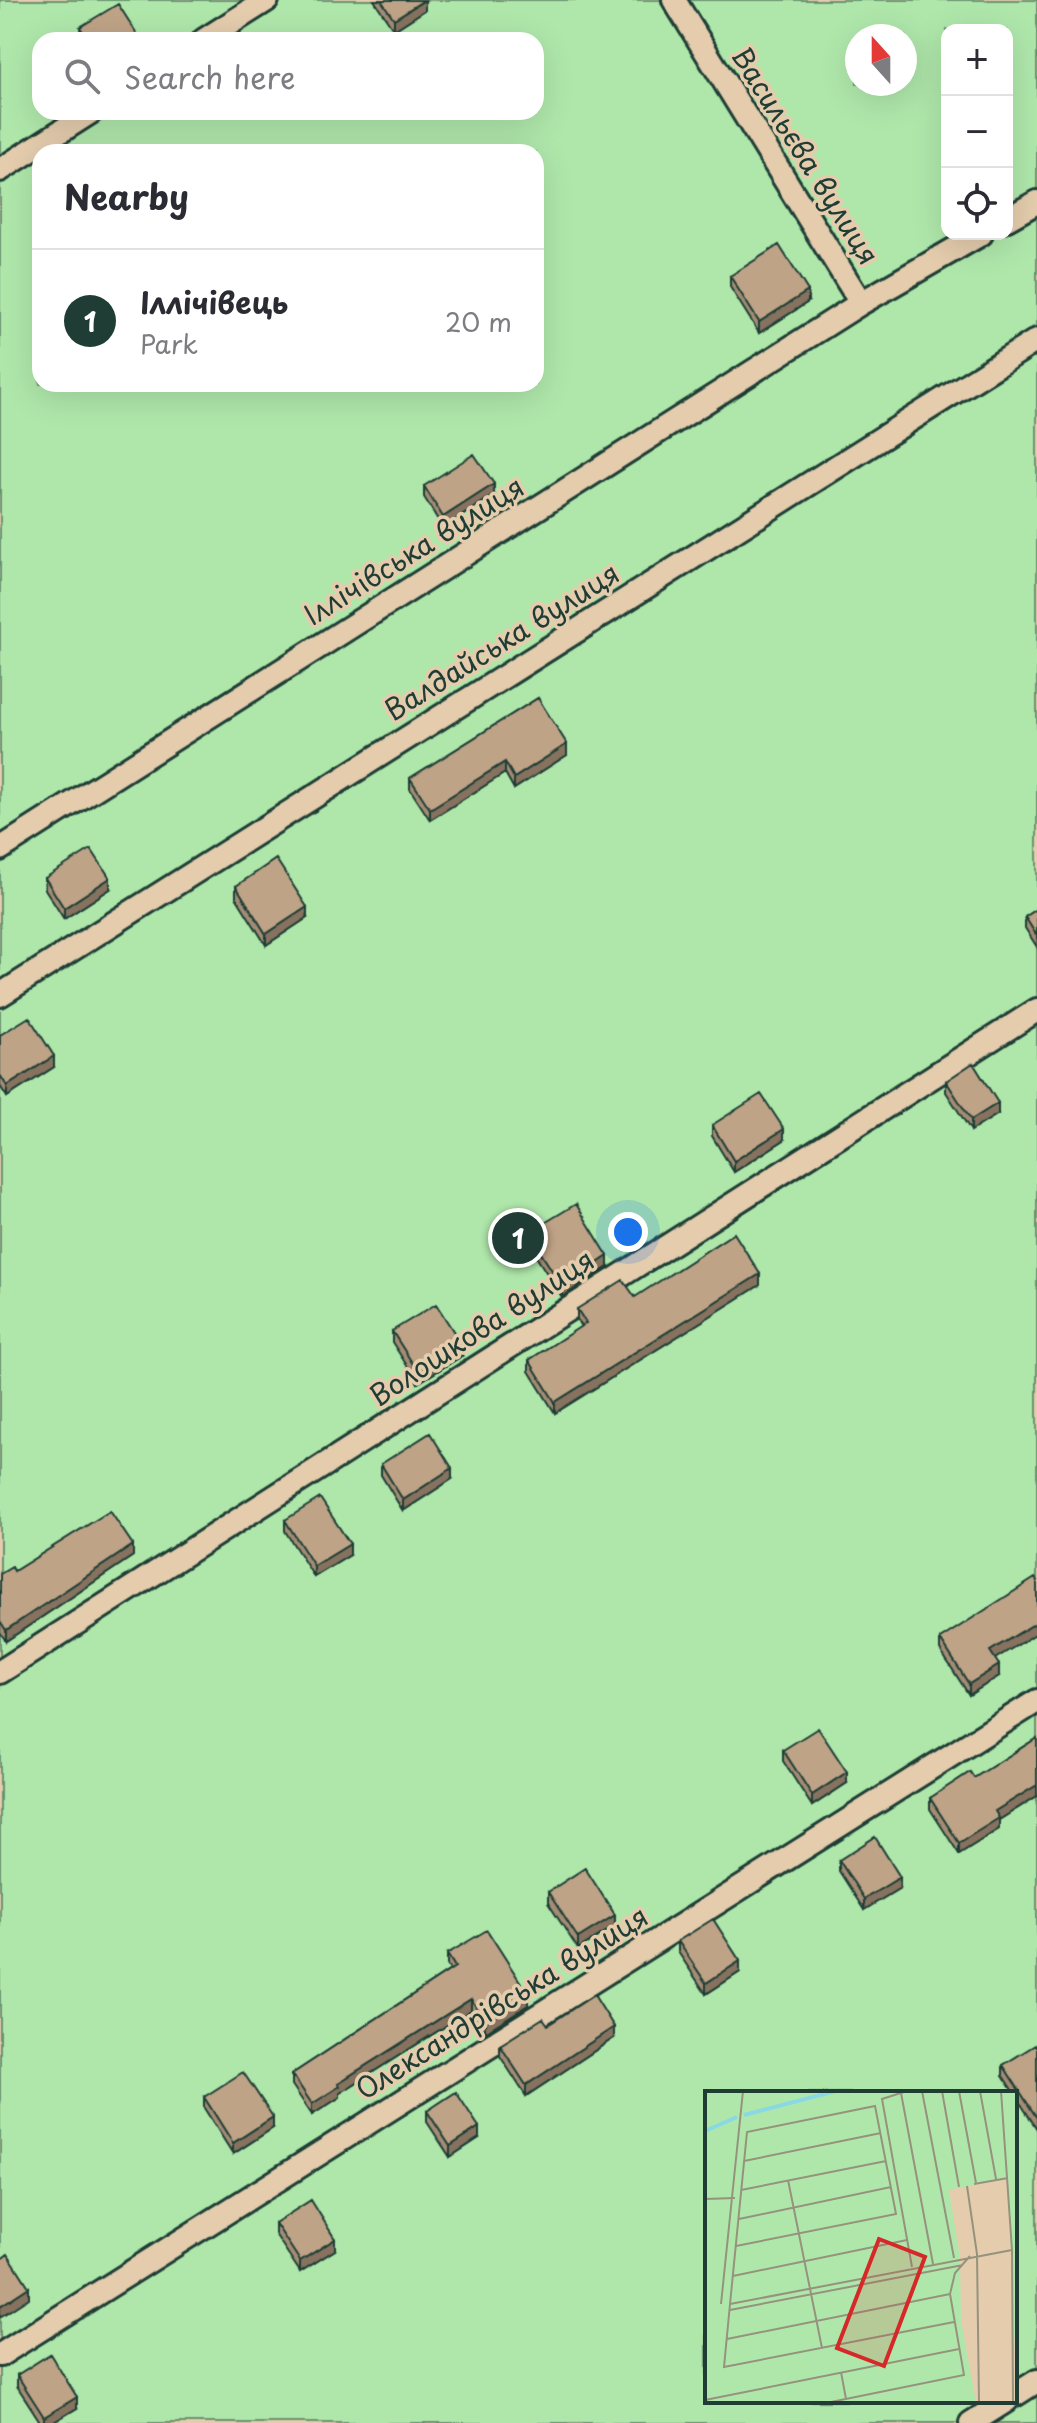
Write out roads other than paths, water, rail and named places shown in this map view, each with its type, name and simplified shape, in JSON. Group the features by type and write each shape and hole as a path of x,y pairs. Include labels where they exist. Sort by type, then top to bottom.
{"lane":[{"path":"217,32 267,0"},
{"name":"Васильєва вулиця","path":"674,0 861,303"},
{"path":"41,144 78,120"},
{"path":"0,170 32,150"},
{"path":"1013,216 1037,202"},
{"name":"Іллічівська вулиця","path":"0,849 861,303 971,240"},
{"name":"Валдайська вулиця","path":"0,995 1037,340"},
{"name":"Волошкова вулиця","path":"0,1672 1037,1010"},
{"name":"Олександрівська вулиця","path":"0,2355 1037,1701"},
{"path":"1017,2394 1037,2381"},
{"path":"971,2423 1003,2403"}],"place":[{"name":"Іллічівець","path":"518,1238"}]}
